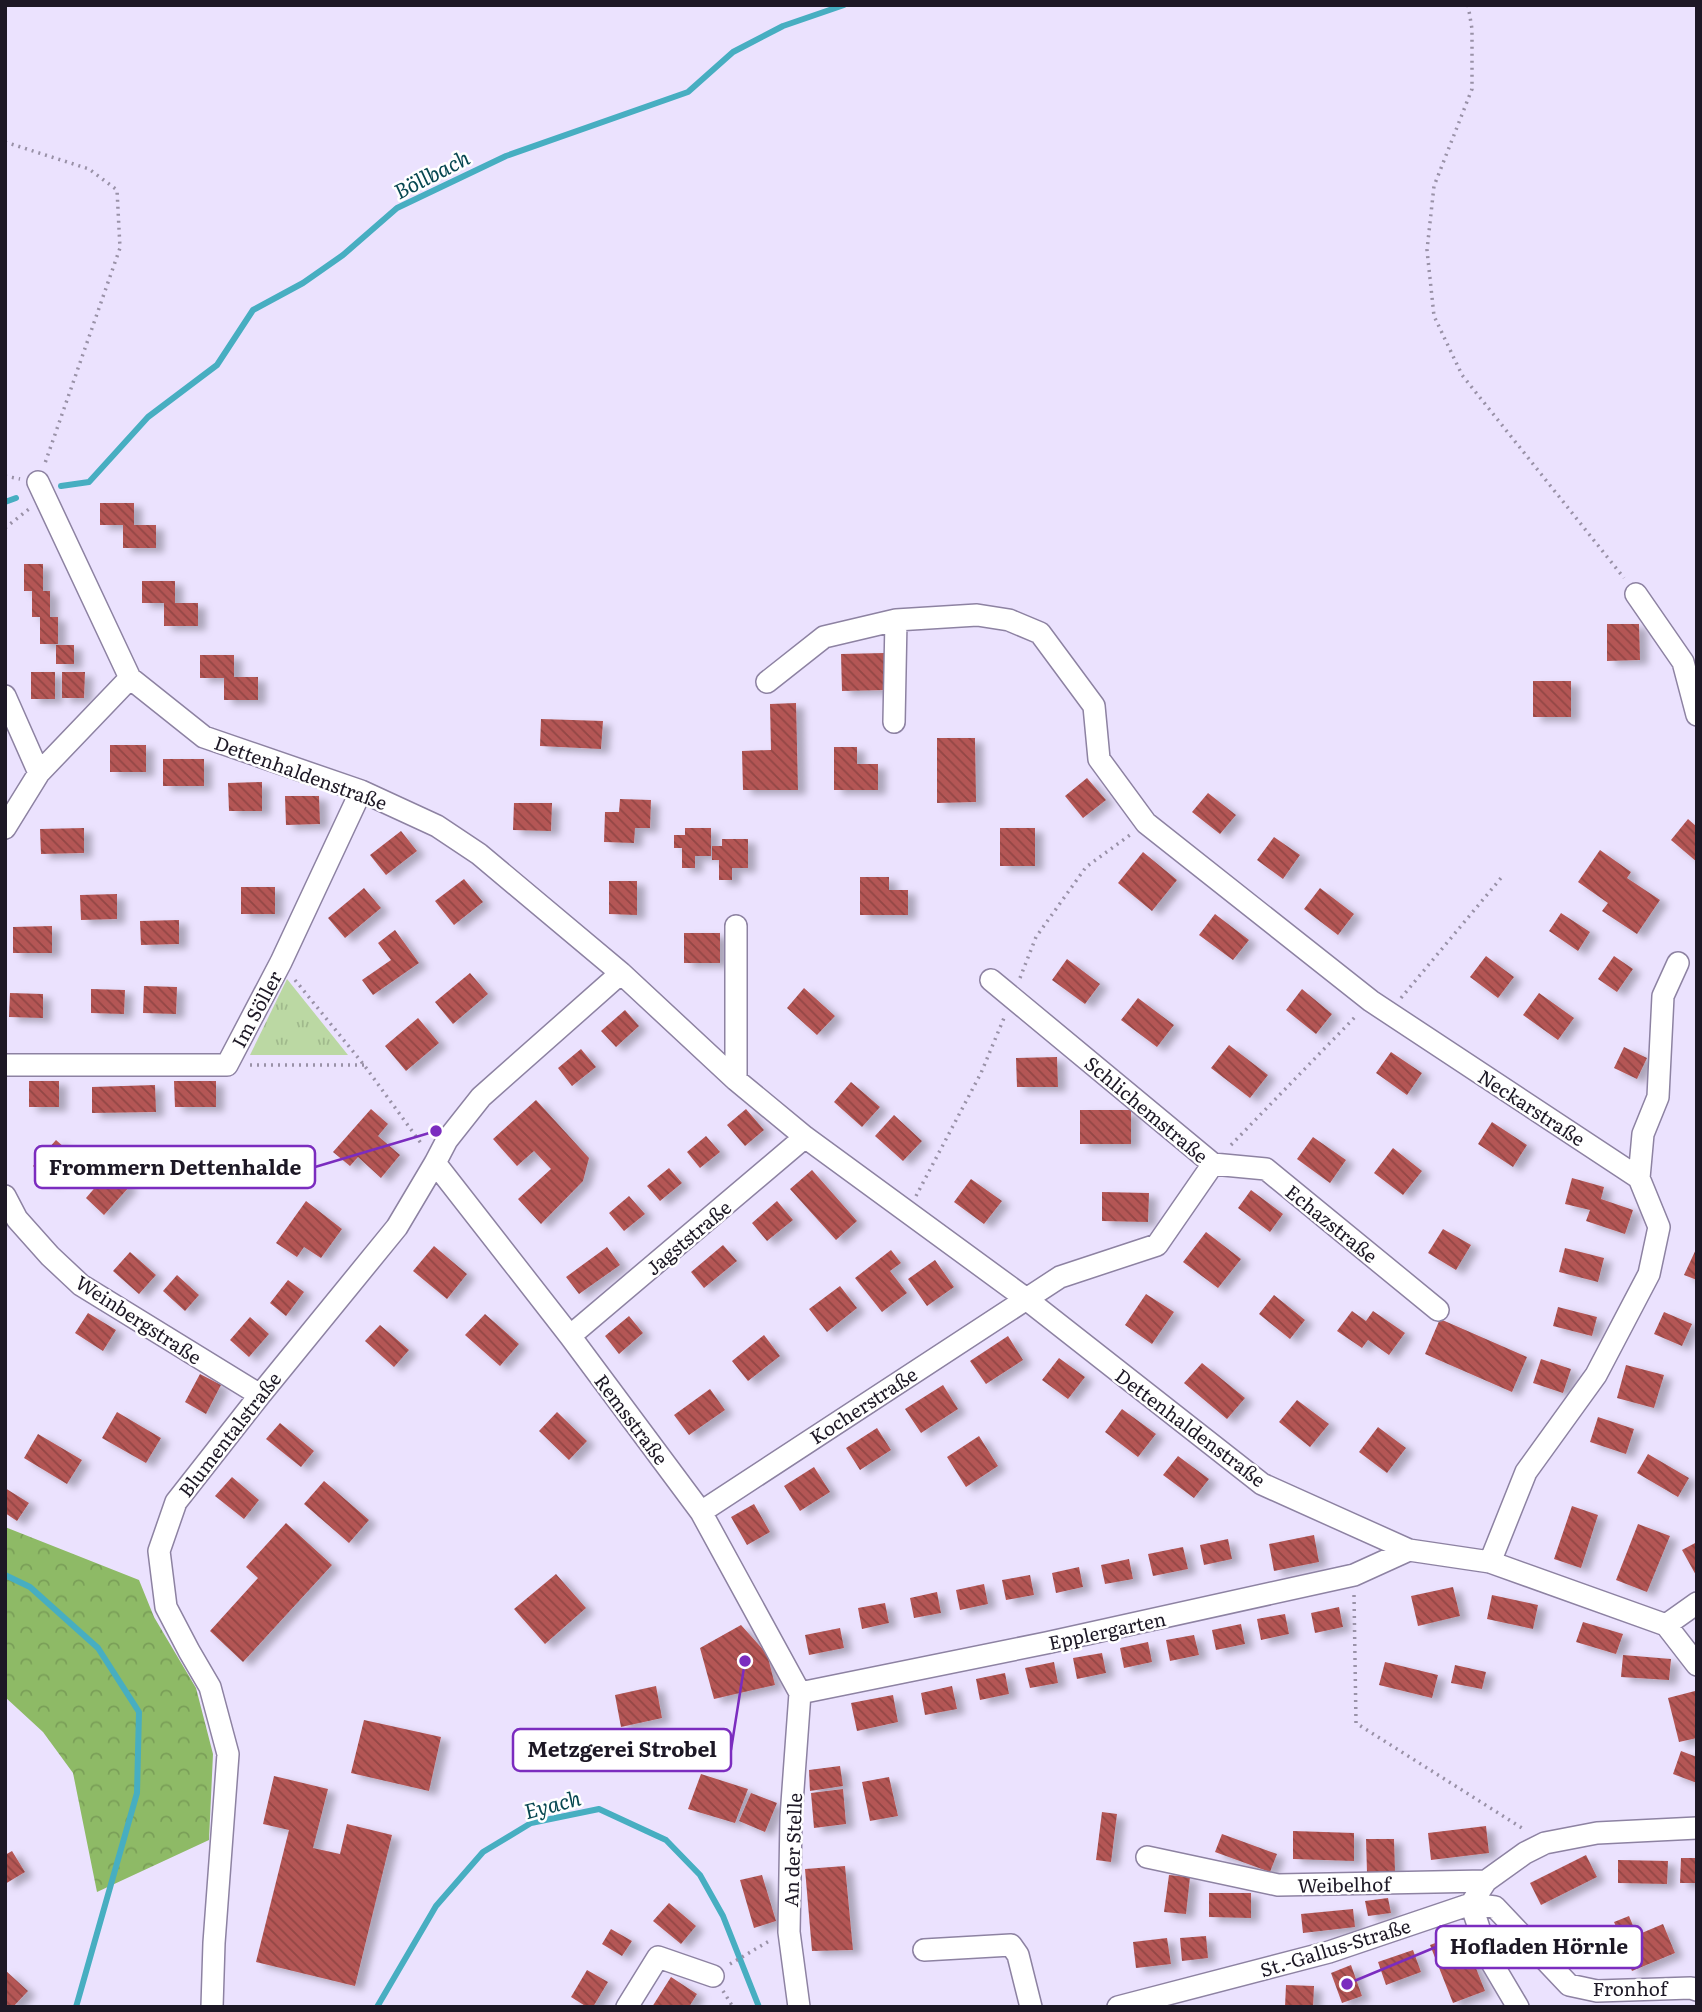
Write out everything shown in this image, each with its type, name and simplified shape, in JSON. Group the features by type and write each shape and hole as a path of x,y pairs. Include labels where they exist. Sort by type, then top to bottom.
{"street":[{"name":"Dettenhaldenstraße","path":"43,491 130,678 204,737 361,791 437,825 479,854 621,973 736,1080 805,1137 1025,1298 1262,1484 1409,1550 1490,1562 1666,1625"},
{"path":"1636,594 1683,662 1697,715"},
{"name":"Neckarstraße","path":"896,620 976,615 1009,620 1041,633 1094,706 1099,759 1146,823 1371,1000 1639,1178"},
{"path":"766,682 824,638 896,620 894,722"},
{"path":"5,828 39,773 130,678"},
{"path":"5,696 39,773"},
{"name":"Im Söller","path":"5,1065 227,1065 281,962 361,791"},
{"path":"736,926 736,1080"},
{"path":"1490,1562 1526,1472 1595,1375 1649,1273 1660,1227 1639,1178 1643,1134 1658,1097 1663,996 1678,963"},
{"name":"Blumentalstraße","path":"212,2007 228,1754 210,1687 166,1607 159,1551 176,1502 397,1227 447,1140 481,1097 621,973"},
{"name":"Schlichemstraße","path":"991,980 1213,1164 1157,1245 1060,1277 1025,1298"},
{"name":"Jagststraße","path":"570,1336 805,1137"},
{"name":"Remsstraße","path":"435,1163 570,1336 701,1512 800,1693"},
{"name":"Echazstraße","path":"1213,1164 1266,1169 1438,1310"},
{"name":"Weinbergstraße","path":"5,1195 17,1219 80,1285 260,1395"},
{"name":"Kocherstraße","path":"701,1512 1025,1298"},
{"name":"Epplergarten","path":"800,1693 1046,1643 1354,1575 1409,1550"},
{"path":"1697,1603 1666,1625 1697,1665"},
{"name":"An der Stelle","path":"799,2007 789,1932 791,1817 800,1693"},
{"path":"1518,2007 1489,1958 1471,1904 1486,1881 1525,1853 1545,1843 1597,1833 1697,1828"},
{"name":"Weibelhof","path":"1147,1857 1278,1885 1486,1881"},
{"name":"Fronhof","path":"1471,1904 1495,1907 1569,1985 1597,1991 1697,1990"},
{"name":"St.-Gallus-Straße","path":"1118,2007 1329,1952 1471,1904"},
{"path":"924,1951 1011,1945 1018,1955 1031,2007"},
{"path":"627,2007 658,1958 721,1970"}],"path":[{"path":"1468,5 1472,30 1472,89 1434,186 1427,250 1434,316 1462,375 1636,594"},
{"path":"5,142 89,169 117,190 120,248 43,491 27,510 5,528"},
{"path":"907,1213 982,1073 1036,937 1086,867 1146,823"},
{"path":"1213,1164 1371,1000 1402,998 1501,878"},
{"path":"281,962 364,1065 435,1163"},
{"path":"227,1065 364,1065"},
{"path":"1354,1575 1356,1723 1545,1843"},
{"path":"721,1970 761,1944"}],"green space":[{"path":"287,979 348,1055 250,1055"},
{"path":"5,1527 139,1580 154,1617 196,1688 213,1754 209,1840 97,1892 73,1773 43,1732 5,1697"}],"building":[{"path":"100,503 134,503 134,525 156,525 156,548 123,548 123,525 100,525"},
{"path":"24,564 43,564 43,591 50,591 50,617 58,617 58,644 40,644 40,617 32,617 32,591 24,591"},
{"path":"142,581 175,581 175,603 198,603 198,626 164,626 164,603 142,603"},
{"path":"1607,624 1639,624 1640,660 1607,661"},
{"path":"56,645 74,645 74,664 56,664"},
{"path":"885,653 886,690 842,691 841,654"},
{"path":"200,655 234,655 234,677 258,677 258,700 224,700 224,678 200,678"},
{"path":"31,672 55,672 55,699 31,699"},
{"path":"62,672 85,672 84,698 62,698"},
{"path":"1533,681 1571,681 1571,717 1533,717"},
{"path":"796,703 798,790 743,790 742,751 771,750 770,704"},
{"path":"541,719 603,721 601,749 540,746"},
{"path":"937,738 975,738 976,802 937,803"},
{"path":"110,745 146,745 146,772 110,772"},
{"path":"834,747 857,747 857,764 878,764 878,790 834,790"},
{"path":"163,759 204,759 204,786 163,786"},
{"path":"1087,778 1106,800 1083,818 1065,796"},
{"path":"262,782 262,811 229,811 228,783"},
{"path":"1208,793 1236,815 1220,834 1192,812"},
{"path":"285,796 319,796 320,824 286,825"},
{"path":"620,799 651,800 650,828 635,828 634,843 604,842 605,812 619,812"},
{"path":"514,803 552,803 551,831 513,830"},
{"path":"1688,819 1697,827 1697,862 1671,840"},
{"path":"84,828 84,853 41,854 40,829"},
{"path":"685,828 711,828 711,856 695,856 695,868 682,868 682,848 674,848 674,835 685,835"},
{"path":"1000,828 1035,828 1035,866 1000,866"},
{"path":"401,831 417,851 386,875 370,855"},
{"path":"1274,837 1300,855 1283,879 1257,860"},
{"path":"722,839 748,839 748,868 732,868 732,880 719,880 719,860 712,860 712,846 722,846"},
{"path":"1600,850 1631,872 1627,878 1660,900 1637,934 1602,911 1608,903 1578,882"},
{"path":"1143,852 1177,880 1152,911 1118,883"},
{"path":"860,877 889,877 889,890 908,890 908,915 860,915"},
{"path":"464,879 483,902 454,925 435,901"},
{"path":"609,881 637,881 637,915 609,914"},
{"path":"241,887 275,887 275,914 241,914"},
{"path":"364,888 381,908 345,938 328,918"},
{"path":"1320,888 1354,914 1338,935 1304,909"},
{"path":"117,894 117,919 81,920 80,895"},
{"path":"1561,913 1590,932 1578,951 1549,931"},
{"path":"1215,914 1249,940 1233,960 1199,935"},
{"path":"179,920 179,944 141,945 140,921"},
{"path":"52,926 52,953 13,953 13,927"},
{"path":"395,930 419,963 373,995 362,980 391,960 378,943"},
{"path":"684,933 720,933 720,963 684,963"},
{"path":"1486,956 1514,977 1498,998 1470,977"},
{"path":"1614,956 1633,969 1617,992 1598,979"},
{"path":"1067,959 1100,984 1085,1004 1052,980"},
{"path":"470,973 488,994 453,1024 435,1002"},
{"path":"144,986 177,987 176,1014 143,1013"},
{"path":"804,988 835,1016 817,1035 787,1008"},
{"path":"91,989 125,990 124,1014 91,1013"},
{"path":"1302,989 1332,1014 1316,1034 1286,1010"},
{"path":"10,993 43,994 43,1018 9,1017"},
{"path":"1539,993 1574,1018 1558,1040 1523,1015"},
{"path":"1138,998 1174,1025 1157,1047 1121,1020"},
{"path":"625,1010 639,1026 616,1047 601,1031"},
{"path":"418,1018 439,1043 406,1071 385,1046"},
{"path":"1229,1045 1268,1075 1250,1098 1211,1068"},
{"path":"1624,1047 1647,1058 1637,1079 1614,1068"},
{"path":"581,1049 596,1067 572,1086 558,1068"},
{"path":"1391,1052 1422,1073 1407,1095 1376,1073"},
{"path":"1057,1057 1058,1087 1017,1087 1016,1058"},
{"path":"29,1081 59,1081 59,1107 29,1107"},
{"path":"174,1081 216,1081 216,1107 175,1107"},
{"path":"851,1082 880,1107 862,1127 834,1102"},
{"path":"155,1085 156,1112 92,1113 92,1087"},
{"path":"536,1100 589,1158 583,1181 541,1224 518,1199 551,1169 534,1151 517,1166 493,1139"},
{"path":"371,1109 388,1124 378,1136 400,1155 381,1178 358,1157 350,1166 333,1152"},
{"path":"746,1109 764,1130 745,1146 727,1125"},
{"path":"1080,1110 1131,1110 1131,1144 1080,1144"},
{"path":"894,1115 922,1141 903,1161 875,1136"},
{"path":"1492,1122 1527,1145 1513,1167 1478,1144"},
{"path":"706,1136 720,1152 700,1168 687,1152"},
{"path":"1313,1137 1346,1160 1330,1183 1297,1159"},
{"path":"56,1140 74,1156 51,1182 33,1166"},
{"path":"1393,1148 1422,1171 1403,1195 1374,1173"},
{"path":"669,1168 682,1183 660,1201 647,1186"},
{"path":"111,1169 130,1186 104,1215 86,1198"},
{"path":"812,1170 857,1221 836,1240 790,1189"},
{"path":"1572,1178 1604,1187 1601,1199 1633,1210 1625,1234 1586,1221 1590,1210 1565,1204"},
{"path":"971,1179 1002,1201 984,1224 954,1202"},
{"path":"1251,1190 1283,1214 1270,1232 1238,1208"},
{"path":"1102,1192 1149,1193 1148,1222 1102,1221"},
{"path":"629,1196 645,1214 624,1231 609,1213"},
{"path":"306,1201 342,1229 321,1258 304,1247 297,1257 276,1243"},
{"path":"777,1201 793,1220 767,1241 752,1223"},
{"path":"1443,1229 1471,1245 1456,1270 1428,1253"},
{"path":"1206,1232 1241,1259 1218,1288 1183,1262"},
{"path":"723,1245 737,1261 704,1288 691,1272"},
{"path":"434,1246 467,1274 447,1299 413,1271"},
{"path":"607,1247 620,1265 579,1294 566,1277"},
{"path":"1697,1247 1697,1280 1684,1275"},
{"path":"1565,1248 1604,1258 1598,1282 1559,1272"},
{"path":"891,1250 901,1263 890,1271 907,1293 882,1312 855,1278"},
{"path":"130,1252 156,1275 139,1294 113,1271"},
{"path":"935,1260 954,1287 927,1306 908,1279"},
{"path":"177,1275 199,1295 185,1311 163,1291"},
{"path":"288,1280 304,1292 286,1316 270,1303"},
{"path":"840,1286 857,1308 827,1332 809,1309"},
{"path":"1146,1294 1174,1312 1152,1344 1125,1325"},
{"path":"1274,1295 1305,1320 1290,1339 1259,1314"},
{"path":"1558,1307 1597,1317 1592,1336 1553,1326"},
{"path":"1352,1311 1366,1321 1373,1311 1405,1333 1389,1355 1368,1340 1362,1348 1337,1331"},
{"path":"1664,1312 1692,1324 1682,1346 1654,1334"},
{"path":"88,1313 116,1330 103,1351 75,1333"},
{"path":"485,1314 519,1344 500,1366 465,1335"},
{"path":"629,1316 643,1333 619,1354 605,1336"},
{"path":"250,1317 269,1334 249,1357 230,1340"},
{"path":"1440,1319 1527,1357 1512,1392 1425,1354"},
{"path":"380,1325 409,1350 394,1367 365,1341"},
{"path":"764,1335 780,1356 748,1381 732,1361"},
{"path":"1008,1336 1023,1360 986,1384 970,1361"},
{"path":"1059,1358 1085,1377 1068,1399 1042,1380"},
{"path":"1541,1359 1571,1369 1563,1393 1533,1383"},
{"path":"1202,1363 1245,1398 1227,1419 1184,1383"},
{"path":"1626,1365 1664,1375 1654,1408 1617,1398"},
{"path":"200,1374 221,1385 206,1414 185,1402"},
{"path":"943,1385 958,1409 921,1433 905,1409"},
{"path":"710,1389 725,1410 689,1435 674,1415"},
{"path":"1297,1400 1329,1424 1310,1447 1279,1422"},
{"path":"1122,1409 1156,1434 1138,1457 1105,1432"},
{"path":"117,1412 161,1438 146,1463 102,1438"},
{"path":"557,1412 587,1441 569,1460 539,1431"},
{"path":"1598,1417 1634,1429 1626,1454 1590,1442"},
{"path":"280,1423 314,1451 301,1467 266,1439"},
{"path":"1378,1427 1406,1448 1387,1473 1359,1452"},
{"path":"877,1428 891,1450 860,1470 846,1448"},
{"path":"38,1434 82,1460 67,1484 24,1458"},
{"path":"979,1436 998,1466 966,1487 947,1457"},
{"path":"1648,1454 1689,1478 1678,1497 1637,1473"},
{"path":"1178,1456 1209,1479 1194,1498 1163,1475"},
{"path":"814,1467 830,1492 800,1511 784,1486"},
{"path":"232,1477 259,1500 244,1519 215,1496"},
{"path":"324,1481 369,1520 349,1543 304,1504"},
{"path":"5,1488 29,1503 17,1521 5,1513"},
{"path":"754,1504 770,1532 747,1545 731,1517"},
{"path":"1572,1506 1598,1515 1581,1568 1554,1559"},
{"path":"286,1523 332,1565 243,1662 210,1631 258,1578 246,1567"},
{"path":"1638,1524 1670,1536 1647,1592 1616,1580"},
{"path":"1314,1535 1319,1562 1274,1571 1269,1544"},
{"path":"1228,1539 1232,1559 1204,1565 1200,1545"},
{"path":"1697,1542 1697,1577 1682,1550"},
{"path":"1183,1547 1188,1569 1153,1576 1148,1554"},
{"path":"1129,1559 1133,1579 1105,1584 1101,1565"},
{"path":"1079,1567 1083,1587 1056,1593 1052,1573"},
{"path":"556,1574 586,1608 545,1644 514,1609"},
{"path":"1030,1575 1034,1595 1006,1600 1002,1580"},
{"path":"984,1584 988,1604 960,1610 956,1590"},
{"path":"1453,1587 1460,1616 1418,1626 1411,1596"},
{"path":"937,1592 941,1613 914,1618 910,1598"},
{"path":"1492,1595 1538,1605 1533,1629 1487,1619"},
{"path":"885,1603 889,1623 862,1629 858,1608"},
{"path":"1339,1607 1343,1627 1315,1633 1311,1613"},
{"path":"1285,1614 1289,1634 1261,1640 1257,1619"},
{"path":"1583,1622 1623,1634 1616,1654 1576,1642"},
{"path":"1241,1624 1245,1644 1216,1650 1212,1630"},
{"path":"741,1625 767,1654 775,1685 714,1699 700,1648"},
{"path":"840,1628 844,1648 809,1655 805,1635"},
{"path":"1194,1635 1199,1655 1170,1661 1166,1640"},
{"path":"1148,1642 1152,1662 1124,1668 1120,1648"},
{"path":"1102,1653 1106,1673 1077,1679 1073,1658"},
{"path":"1623,1655 1671,1659 1669,1680 1621,1677"},
{"path":"1054,1662 1058,1683 1030,1688 1025,1668"},
{"path":"1385,1662 1438,1675 1432,1698 1379,1685"},
{"path":"1455,1665 1486,1672 1482,1689 1451,1683"},
{"path":"1005,1673 1009,1694 980,1700 976,1679"},
{"path":"656,1686 662,1718 621,1727 615,1695"},
{"path":"952,1686 957,1709 925,1715 921,1693"},
{"path":"1695,1691 1697,1738 1679,1742 1668,1698"},
{"path":"893,1695 898,1722 857,1731 851,1703"},
{"path":"364,1720 441,1737 429,1791 351,1773"},
{"path":"1681,1751 1697,1757 1697,1783 1673,1774"},
{"path":"840,1766 843,1786 810,1791 809,1770"},
{"path":"701,1774 748,1789 735,1823 688,1809"},
{"path":"274,1776 328,1789 313,1848 340,1854 347,1824 392,1835 355,1986 256,1962 289,1830 263,1824"},
{"path":"889,1777 898,1816 870,1821 862,1782"},
{"path":"843,1789 846,1824 814,1828 811,1793"},
{"path":"751,1793 777,1803 765,1832 739,1821"},
{"path":"1102,1812 1117,1814 1111,1862 1096,1860"},
{"path":"1486,1826 1489,1853 1431,1860 1428,1833"},
{"path":"1293,1831 1354,1833 1354,1861 1293,1859"},
{"path":"1222,1834 1277,1854 1270,1872 1215,1852"},
{"path":"1366,1839 1394,1839 1395,1872 1367,1873"},
{"path":"12,1851 25,1872 5,1884 5,1855"},
{"path":"1586,1855 1597,1877 1541,1905 1530,1883"},
{"path":"1681,1858 1697,1858 1697,1883 1680,1883"},
{"path":"1618,1860 1668,1861 1667,1884 1618,1883"},
{"path":"845,1866 853,1950 812,1951 805,1869"},
{"path":"762,1875 776,1921 754,1928 740,1880"},
{"path":"1169,1875 1190,1877 1186,1914 1164,1912"},
{"path":"1209,1893 1251,1893 1251,1918 1209,1917"},
{"path":"1388,1898 1391,1913 1368,1916 1365,1901"},
{"path":"669,1903 696,1926 681,1944 653,1921"},
{"path":"1353,1909 1355,1927 1303,1933 1301,1914"},
{"path":"1629,1916 1637,1935 1663,1924 1675,1953 1632,1971 1614,1922"},
{"path":"611,1929 632,1941 622,1956 602,1944"},
{"path":"1462,1933 1485,1991 1453,2003 1430,1945"},
{"path":"1206,1936 1208,1958 1182,1961 1180,1938"},
{"path":"1167,1938 1171,1964 1136,1968 1133,1942"},
{"path":"1413,1950 1421,1972 1386,1985 1378,1962"},
{"path":"1351,1965 1362,1996 1342,2003 1331,1973"},
{"path":"5,1970 28,1991 13,2007 5,2007"},
{"path":"587,1970 608,1982 593,2007 587,2007 571,1997"},
{"path":"671,1977 697,1994 689,2007 652,2007"},
{"path":"1286,1985 1314,1986 1313,2007 1285,2007"}],"waterway":[{"name":"Böllbach","path":"61,486 89,482 148,417 217,365 253,310 303,283 343,255 397,208 506,156 688,92 733,52 783,26 844,5"},
{"name":"Böllbach","path":"5,502 16,498"},
{"name":"Eyach","path":"5,1575 30,1587 98,1648 139,1712 137,1793 76,2007"},
{"name":"Eyach","path":"377,2007 436,1906 483,1852 531,1823 599,1809 666,1840 700,1875 723,1916 759,2007"}],"place":[{"name":"Frommern Dettenhalde","path":"436,1131"},
{"name":"Metzgerei Strobel","path":"745,1661"},
{"name":"Hofladen Hörnle","path":"1347,1984"}]}
